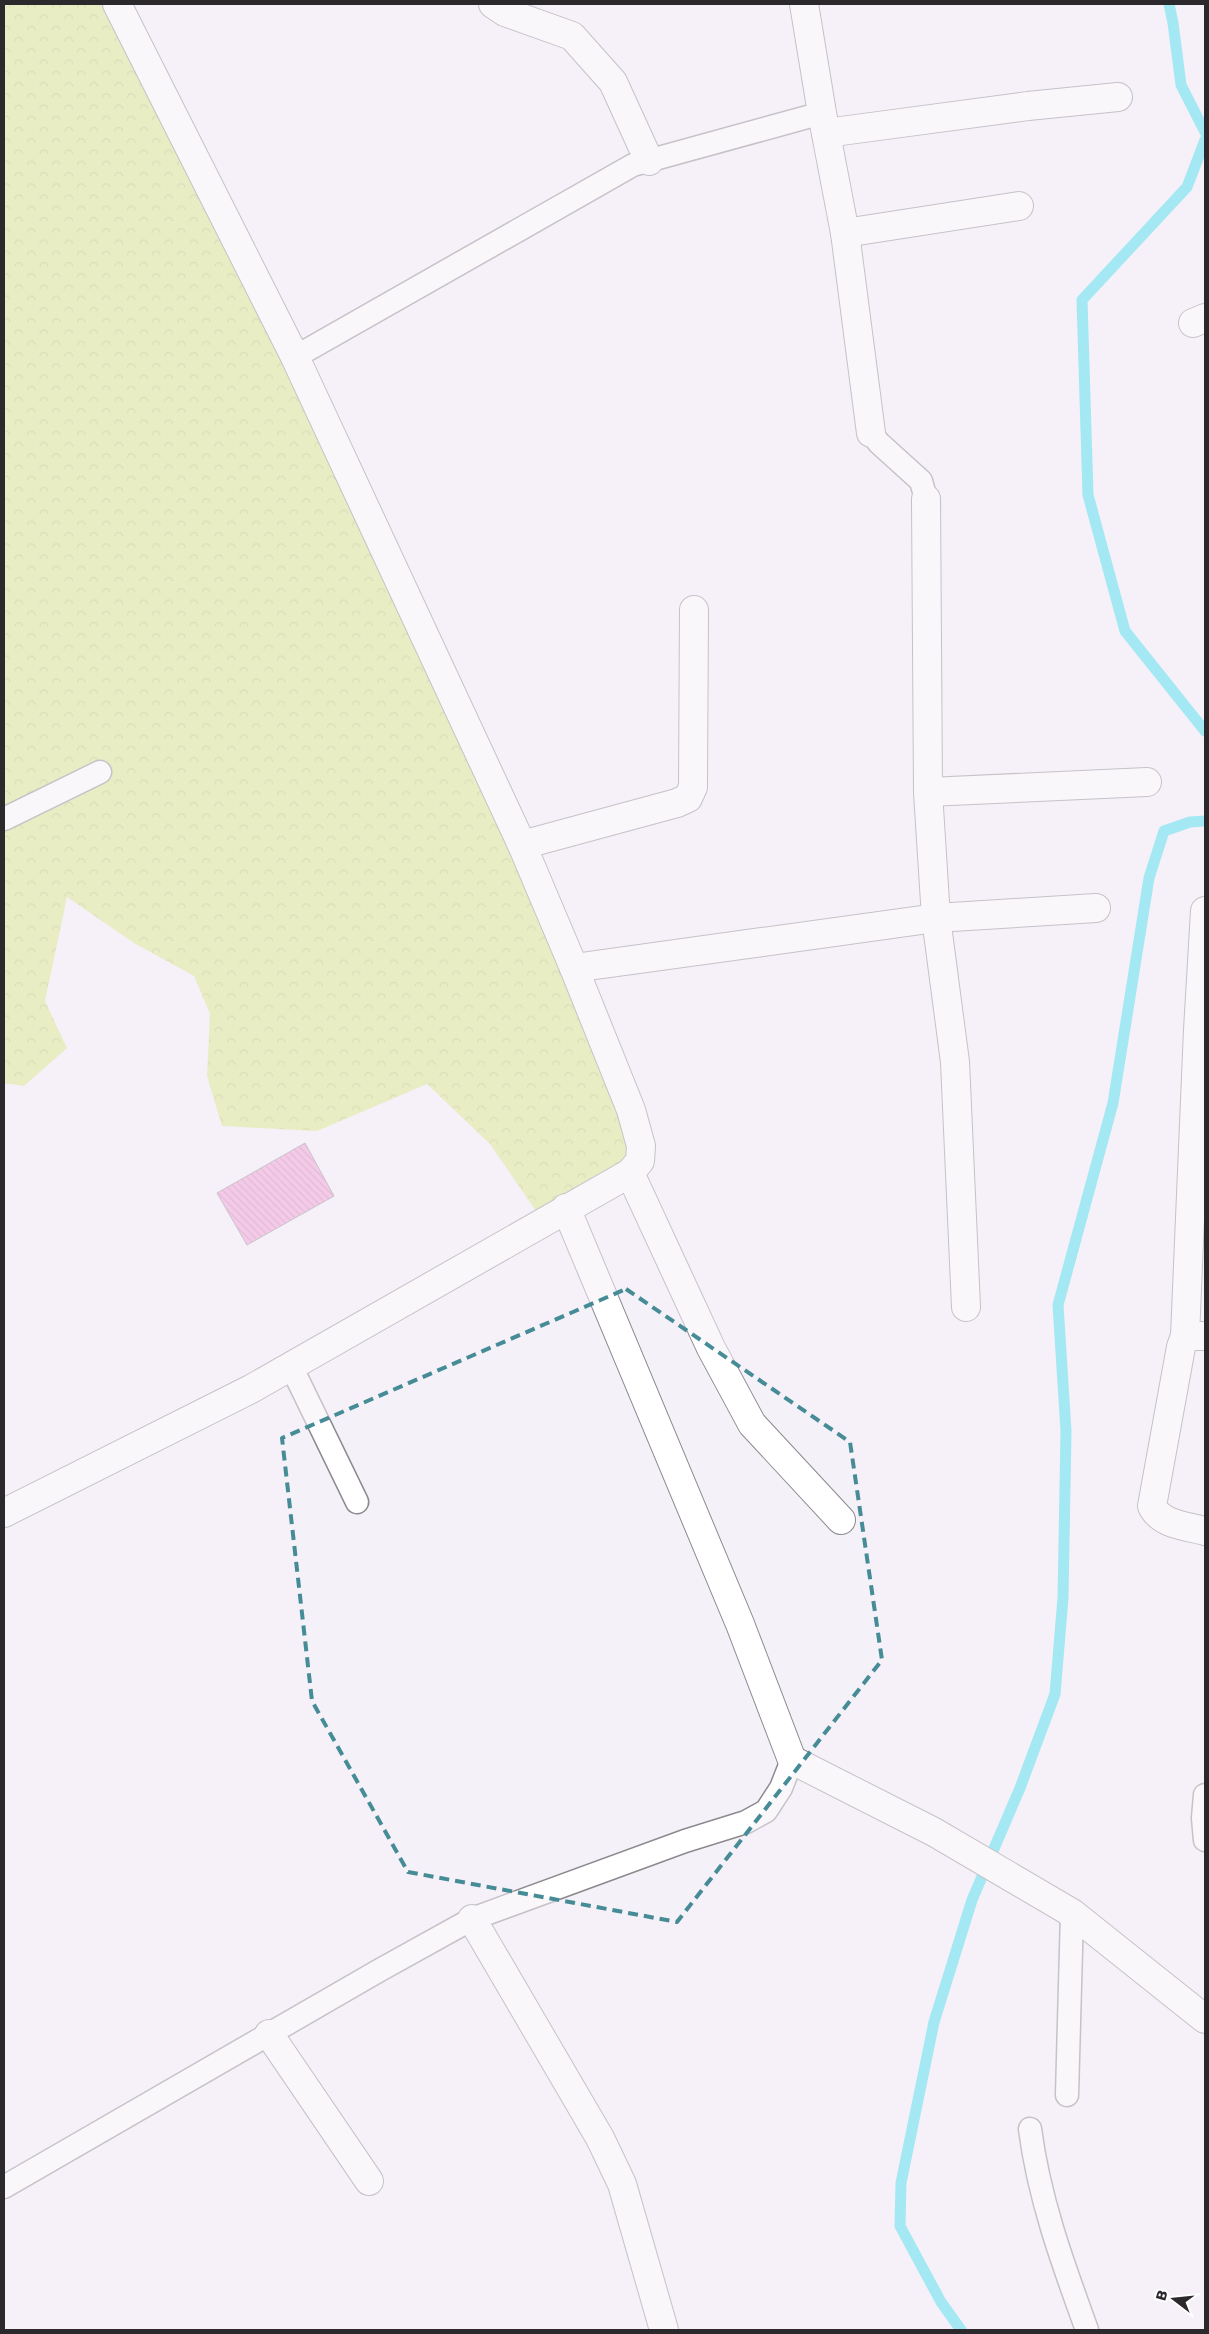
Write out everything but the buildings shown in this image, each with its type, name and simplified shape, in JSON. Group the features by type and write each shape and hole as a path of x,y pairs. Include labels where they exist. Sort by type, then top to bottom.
{"street":[{"path":"4,1513 251,1389 630,1173 640,1161 641,1146 631,1110 574,968 522,846 295,357 117,4"},
{"path":"494,4 505,12 572,36 613,82 649,161"},
{"path":"804,4 845,233 871,433"},
{"path":"824,123 1118,97"},
{"path":"845,233 1019,206"},
{"path":"926,499 928,792 936,918 955,1062 966,1307"},
{"path":"522,846 677,803 688,798 693,787 694,610"},
{"path":"928,792 1147,782"},
{"path":"574,968 936,918 1096,908"},
{"path":"1205,911 1198,1030 1195,1336 1176,1371 1152,1506 1157,1516 1164,1520 1205,1531"},
{"path":"630,1173 710,1348 752,1424 841,1520"},
{"path":"566,1208 740,1624 792,1760 934,1832 1072,1913 1205,2019"},
{"path":"472,1920 600,2138 622,2184 664,2330"},
{"path":"269,2034 369,2181"}],"lane":[{"path":"295,357 633,165 824,123"},
{"path":"871,433 879,444 921,481 926,499"},
{"path":"4,819 100,772"},
{"path":"292,1366 357,1502"},
{"path":"4,2187 380,1970 472,1920 685,1841 746,1822 766,1811 781,1788 792,1760"},
{"path":"1205,1795 1203,1818 1205,1840"},
{"path":"1067,2095 1072,1913"},
{"path":"1030,2128 1034,2164 1052,2234 1086,2330"}],"highlighted area":[{"path":"626,1289 850,1442 882,1660 677,1922 408,1872 312,1701 282,1438"}],"green space":[{"path":"4,4 102,4 287,370 510,851 561,970 619,1116 628,1155 621,1164 536,1211 490,1144 427,1084 317,1131 222,1126 207,1076 210,1014 194,976 134,943 67,897 45,1001 67,1048 24,1086 4,1083"}],"waterway":[{"path":"1169,4 1181,85 1205,132"},
{"path":"1205,140 1187,187 1082,300 1088,495 1125,631 1205,731"},
{"path":"961,2330 941,2302 900,2226 901,2183 934,2022 972,1900 1020,1788 1055,1694 1063,1598 1066,1431 1058,1305 1113,1103 1149,878 1164,831 1190,822 1205,821"}]}
